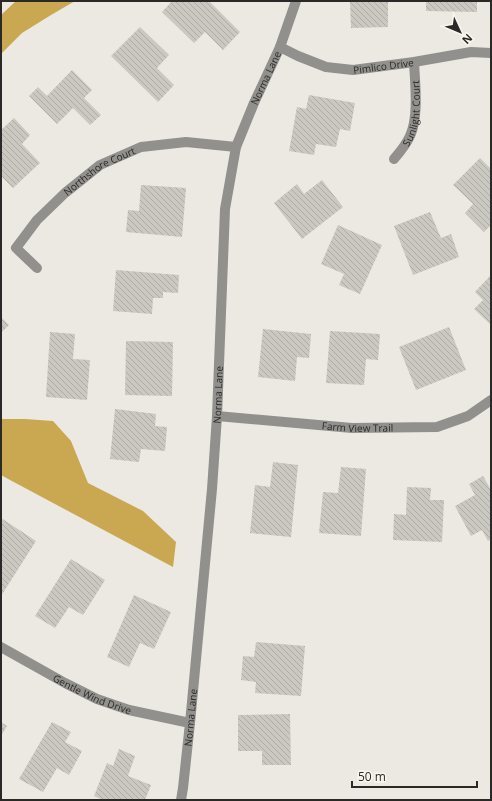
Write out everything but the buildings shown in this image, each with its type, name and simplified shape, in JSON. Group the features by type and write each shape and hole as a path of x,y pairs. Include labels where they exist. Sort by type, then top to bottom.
{"street":[{"name":"Norma Lane","path":"181,800 190,723 212,489 217,416 225,209 236,147 254,103 280,47 296,1"},
{"name":"Pimlico Drive","path":"280,47 326,67 353,70 414,62 471,52 491,53"},
{"name":"Sunlight Court","path":"394,159 405,146 411,135 415,119 416,99 414,62"},
{"name":"Northshore Court","path":"37,268 16,248 37,220 65,193 100,165 141,147 186,142 236,147"},
{"name":"Farm View Trail","path":"217,416 352,428 436,427 468,416 491,400"},
{"name":"Gentle Wind Drive","path":"1,646 97,699 129,710 190,723"}],"shaded area":[{"path":"16,1 75,1 22,33 1,54 1,15"},
{"path":"1,419 53,421 71,441 88,483 143,511 176,542 173,567 1,475"}]}
